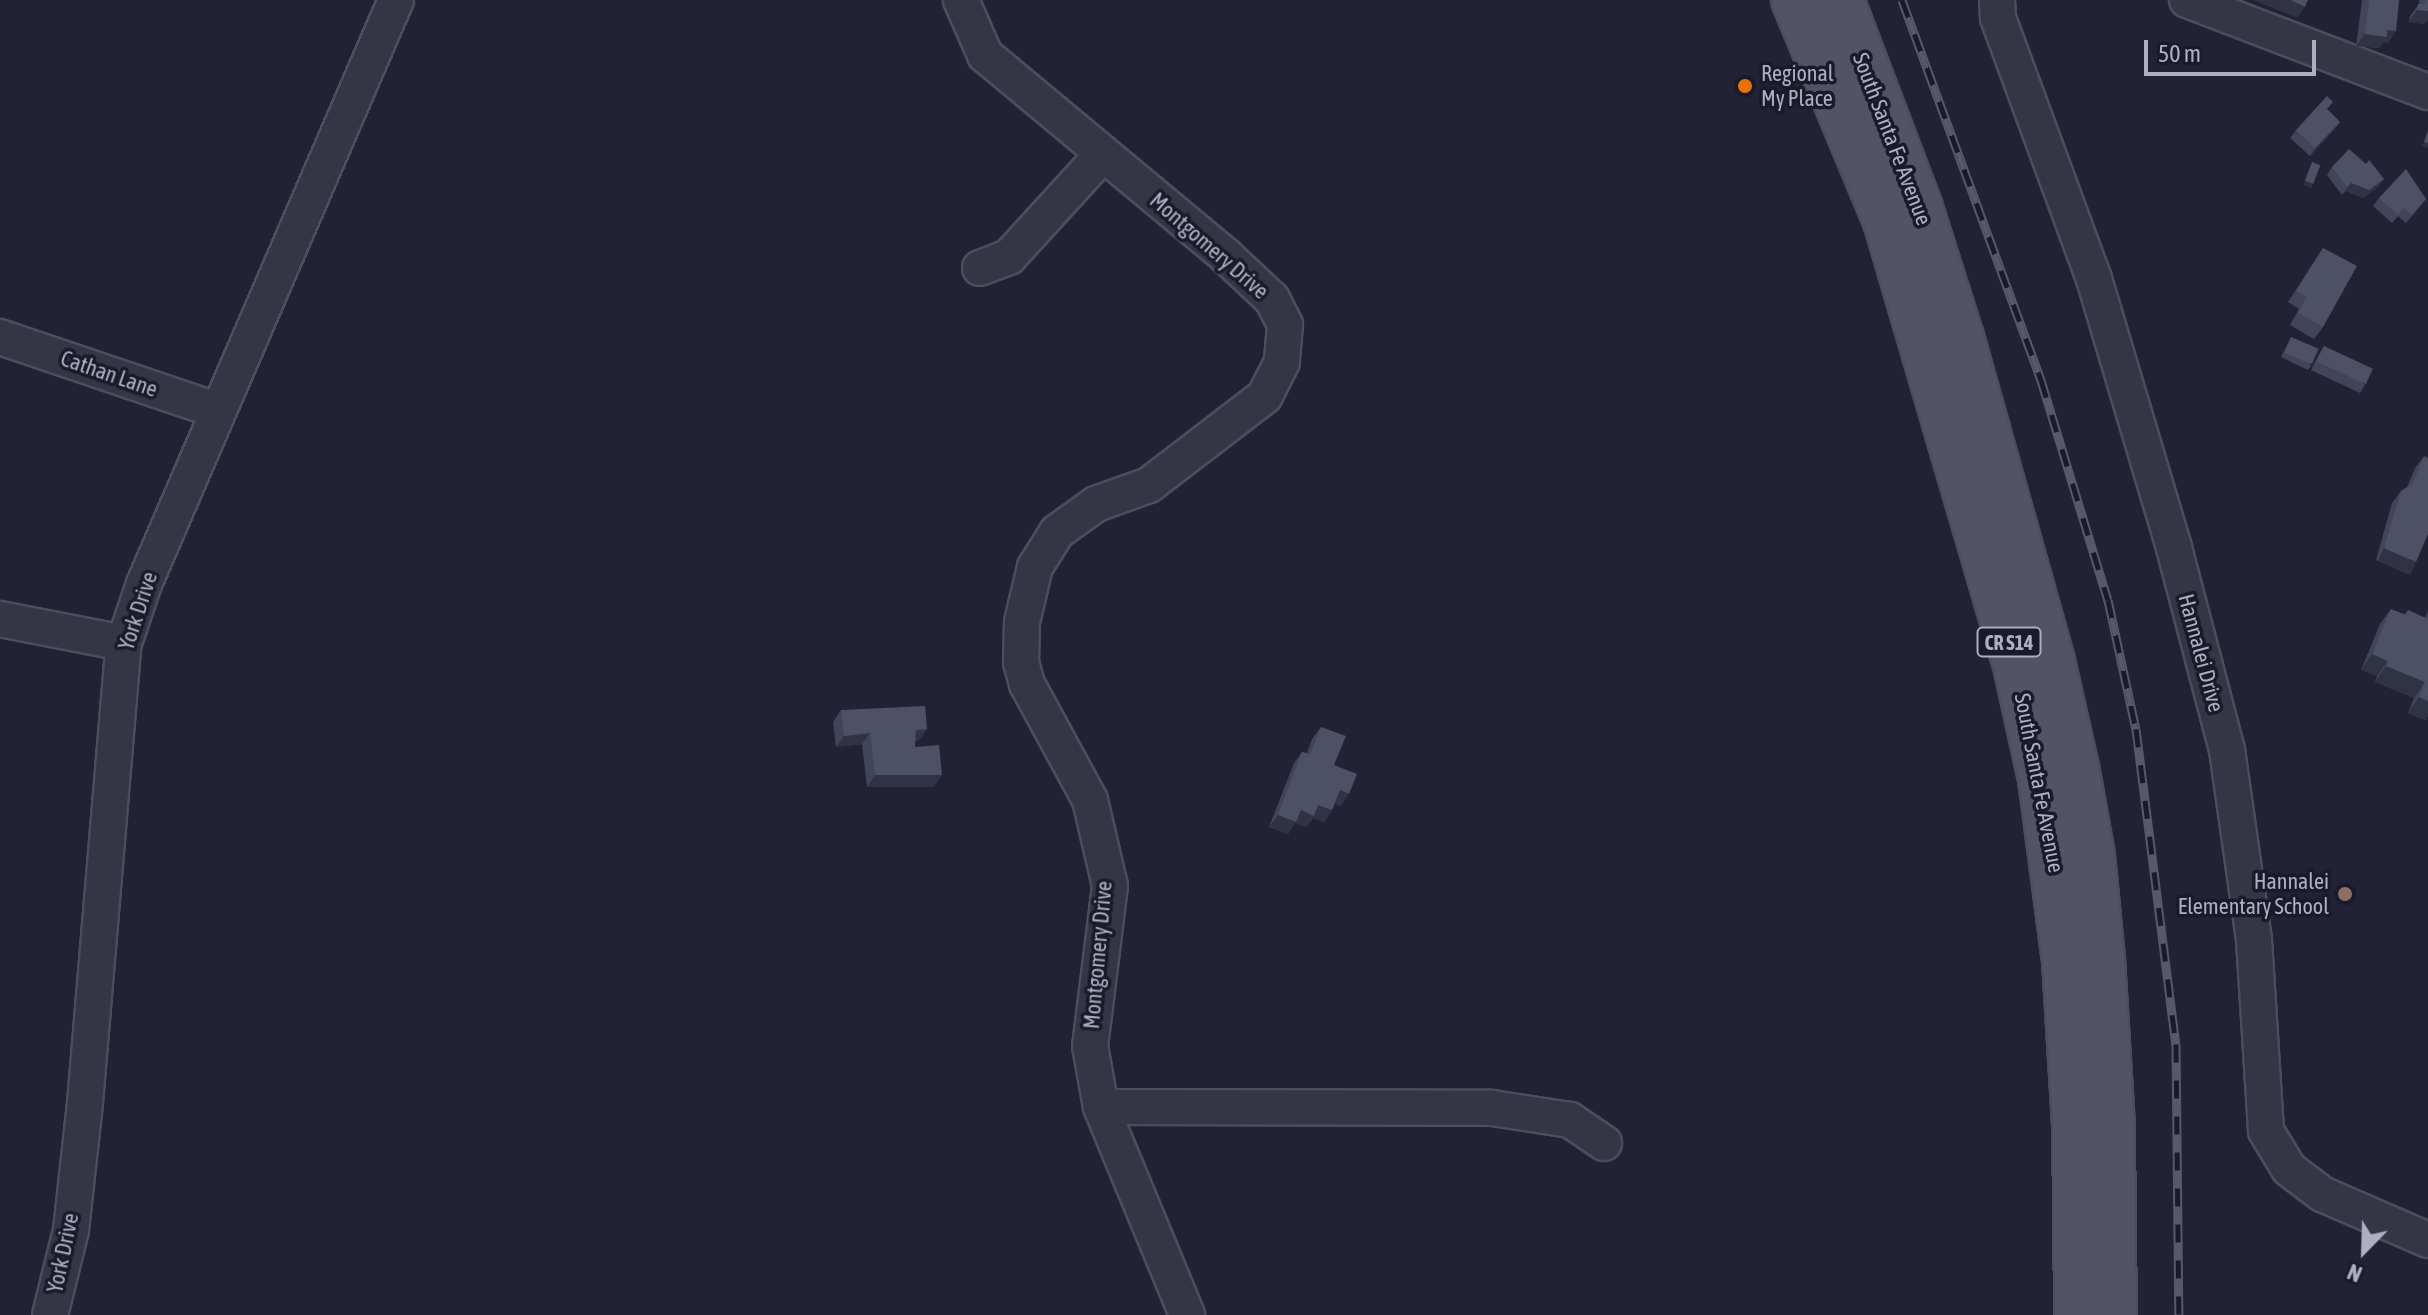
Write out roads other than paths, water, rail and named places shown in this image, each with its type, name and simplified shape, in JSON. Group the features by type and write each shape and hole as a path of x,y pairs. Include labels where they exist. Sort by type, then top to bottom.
{"main road":[{"name":"South Santa Fe Avenue","path":"1794,0 1886,221 2017,670 2041,779 2065,961 2075,1125 2077,1315"},
{"name":"South Santa Fe Avenue","path":"1841,0 1920,208 1961,337 2052,661 2077,772 2092,855 2102,958 2112,1124 2114,1315"}],"street":[{"name":"York Drive","path":"50,1315 71,1230 84,1118 124,643 218,411 396,0"},
{"name":"Montgomery Drive","path":"961,0 985,55 1261,288 1285,325 1282,362 1265,396 1149,485 1096,504 1057,532 1032,578 1021,662 1027,684 1090,800 1110,886 1090,1046 1101,1107 1187,1315"},
{"name":"Hannalei Drive","path":"1997,0 1998,18 2094,279 2227,750 2254,940 2266,1131 2289,1169 2322,1194 2428,1240"},
{"path":"2187,0 2428,92"},
{"path":"980,268 1009,257 1102,155"},
{"name":"Cathan Lane","path":"0,337 218,411"},
{"path":"0,619 124,643"},
{"path":"1101,1107 1492,1108 1570,1120 1604,1143"}],"railway":[{"path":"1902,0 2041,380 2108,600 2136,729 2176,1044 2179,1315"}],"place":[{"name":"Regional My Place","path":"1745,86"},
{"name":"Hannalei Elementary School","path":"2345,894"}]}
